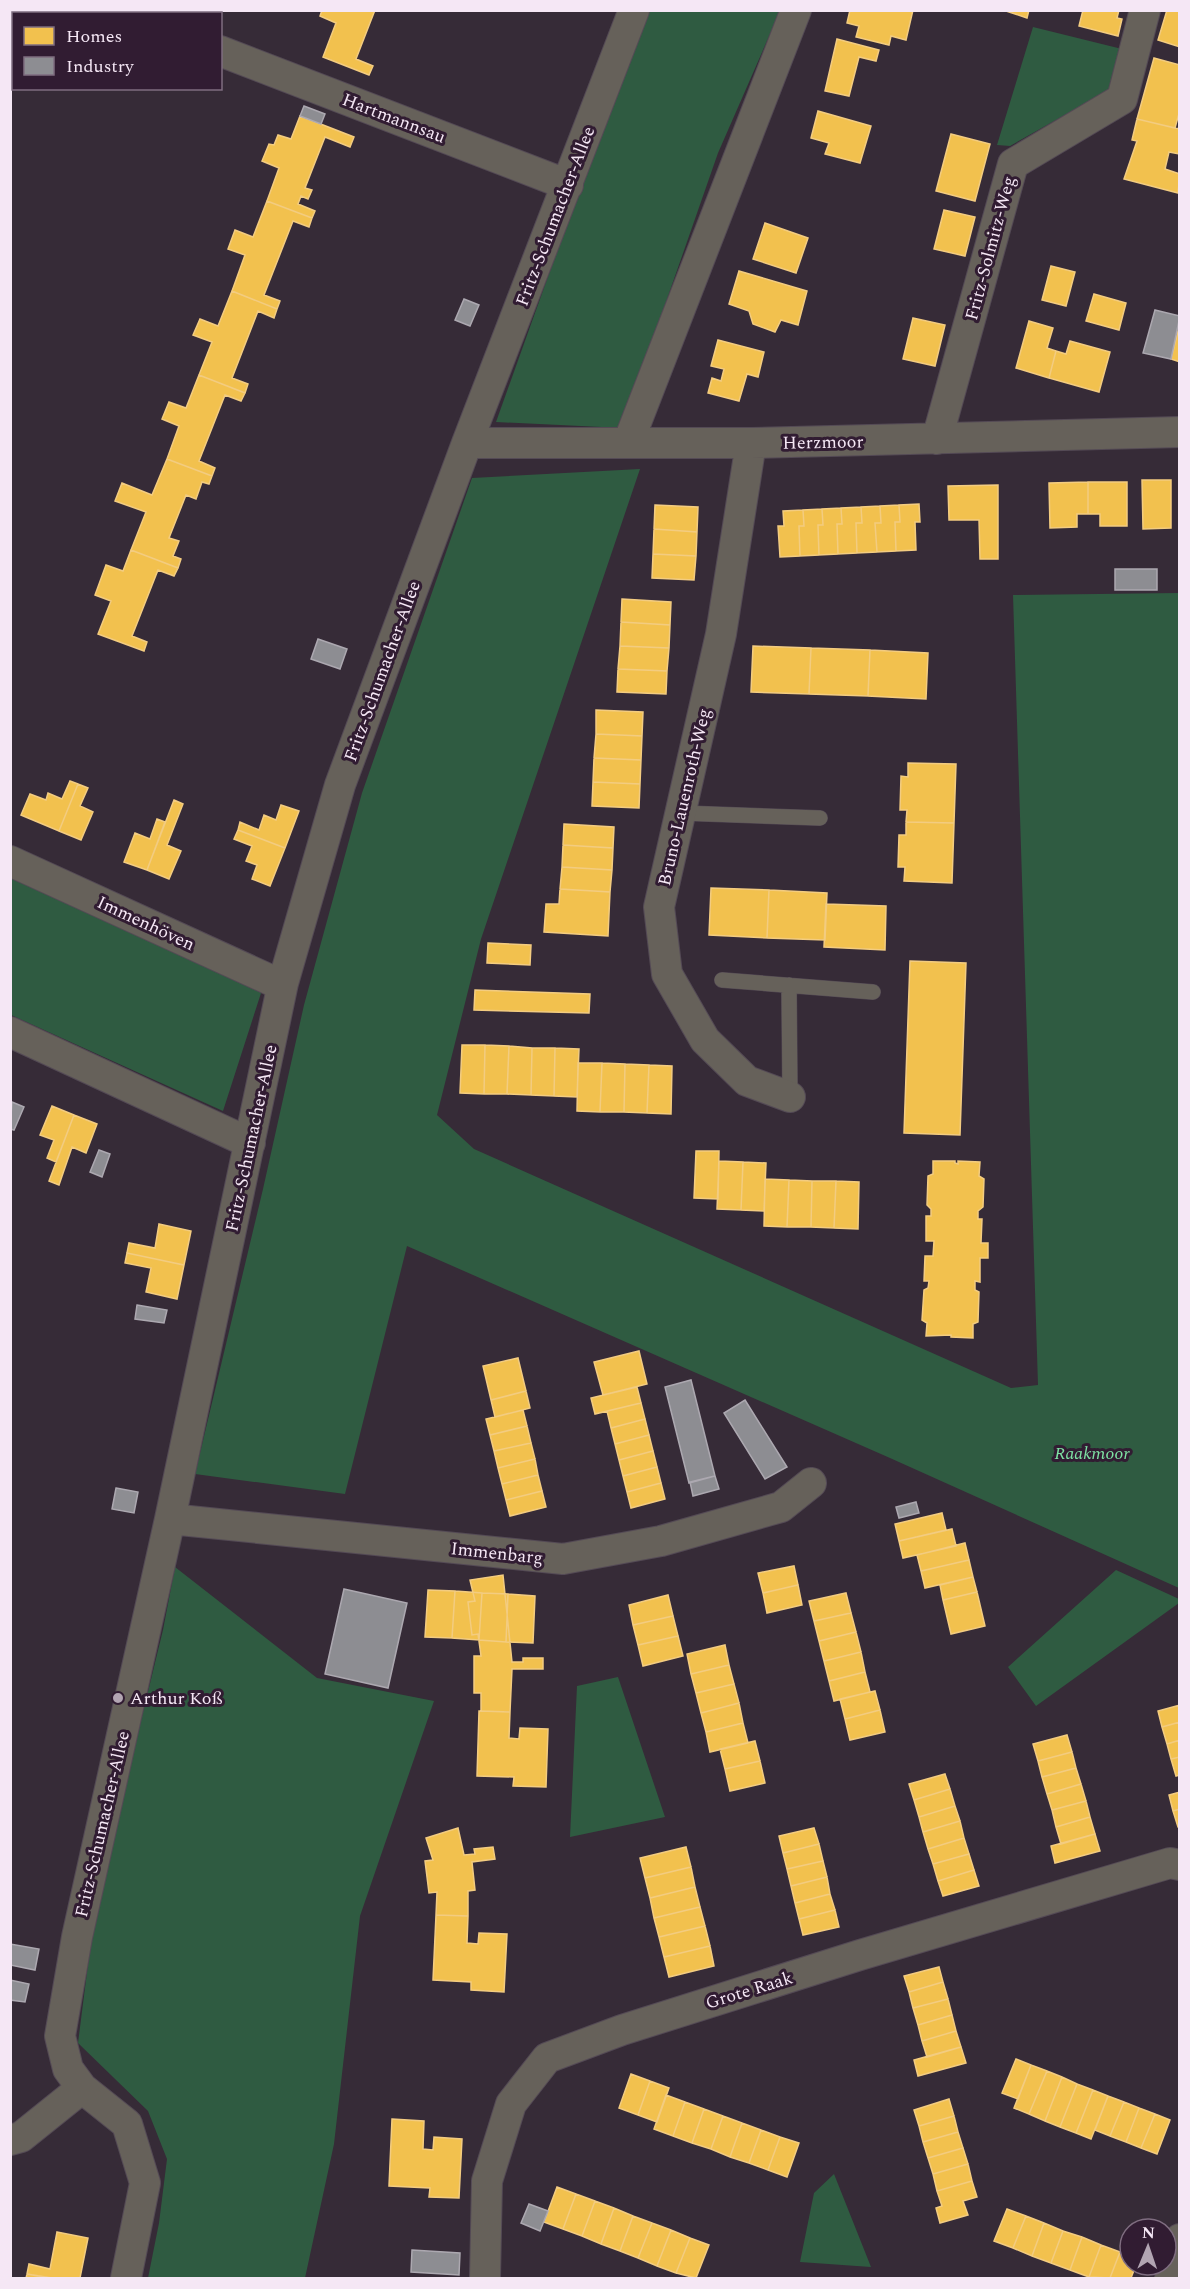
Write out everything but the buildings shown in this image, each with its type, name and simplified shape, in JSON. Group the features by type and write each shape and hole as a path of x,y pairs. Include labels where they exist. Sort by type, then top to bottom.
{"street":[{"name":"Fritz-Schumacher-Allee","path":"126,2278 145,2183 127,2124 82,2088 68,2069 60,2036 77,1937 170,1519 283,983 340,785 467,443 634,10"},
{"path":"628,443 796,10"},
{"name":"Fritz-Solmitz-Weg","path":"938,439 1013,164 1122,99 1145,10"},
{"name":"Hartmannsau","path":"222,52 568,185"},
{"name":"Herzmoor","path":"467,443 751,443 1179,432"},
{"name":"Bruno-Lauenroth-Weg","path":"751,443 722,634 659,907 667,974 705,1040 747,1081 790,1097"},
{"name":"Immenhöven","path":"10,861 277,983 283,983"},
{"path":"10,1032 249,1143"},
{"name":"Immenbarg","path":"170,1519 562,1559 661,1541 781,1507 811,1483"},
{"name":"Grote Raak","path":"485,2278 488,2181 511,2104 547,2058 622,2030 860,1955 1148,1869 1170,1863 1179,1865"},
{"path":"10,2140 21,2137 82,2088"},
{"path":"1170,2278 1179,2239"}],"lane":[{"path":"681,813 820,818"},
{"path":"722,980 873,992"},
{"path":"789,985 790,1097"}],"green space":[{"path":"643,11 780,11 718,153 622,428 496,422"},
{"path":"1033,27 1122,49 1111,89 1010,146 997,145"},
{"name":"Raakmoor","path":"640,469 481,939 437,1115 474,1149 1011,1388 1038,1385 1013,595 1179,593 1179,1588 890,1458 407,1246 345,1494 195,1474 304,1005 362,793 472,478"},
{"path":"11,872 262,990 223,1111 11,1015"},
{"path":"175,1567 317,1678 434,1701 360,1916 334,2144 305,2278 148,2278 159,2223 167,2159 148,2111 78,2043 95,1909 163,1630"},
{"path":"1116,1570 1179,1599 1179,1603 1036,1706 1008,1667"},
{"path":"618,1677 665,1817 570,1837 577,1686"},
{"path":"834,2174 871,2267 800,2262 814,2193"}],"place":[{"name":"Arthur Koß","path":"118,1698"}]}
